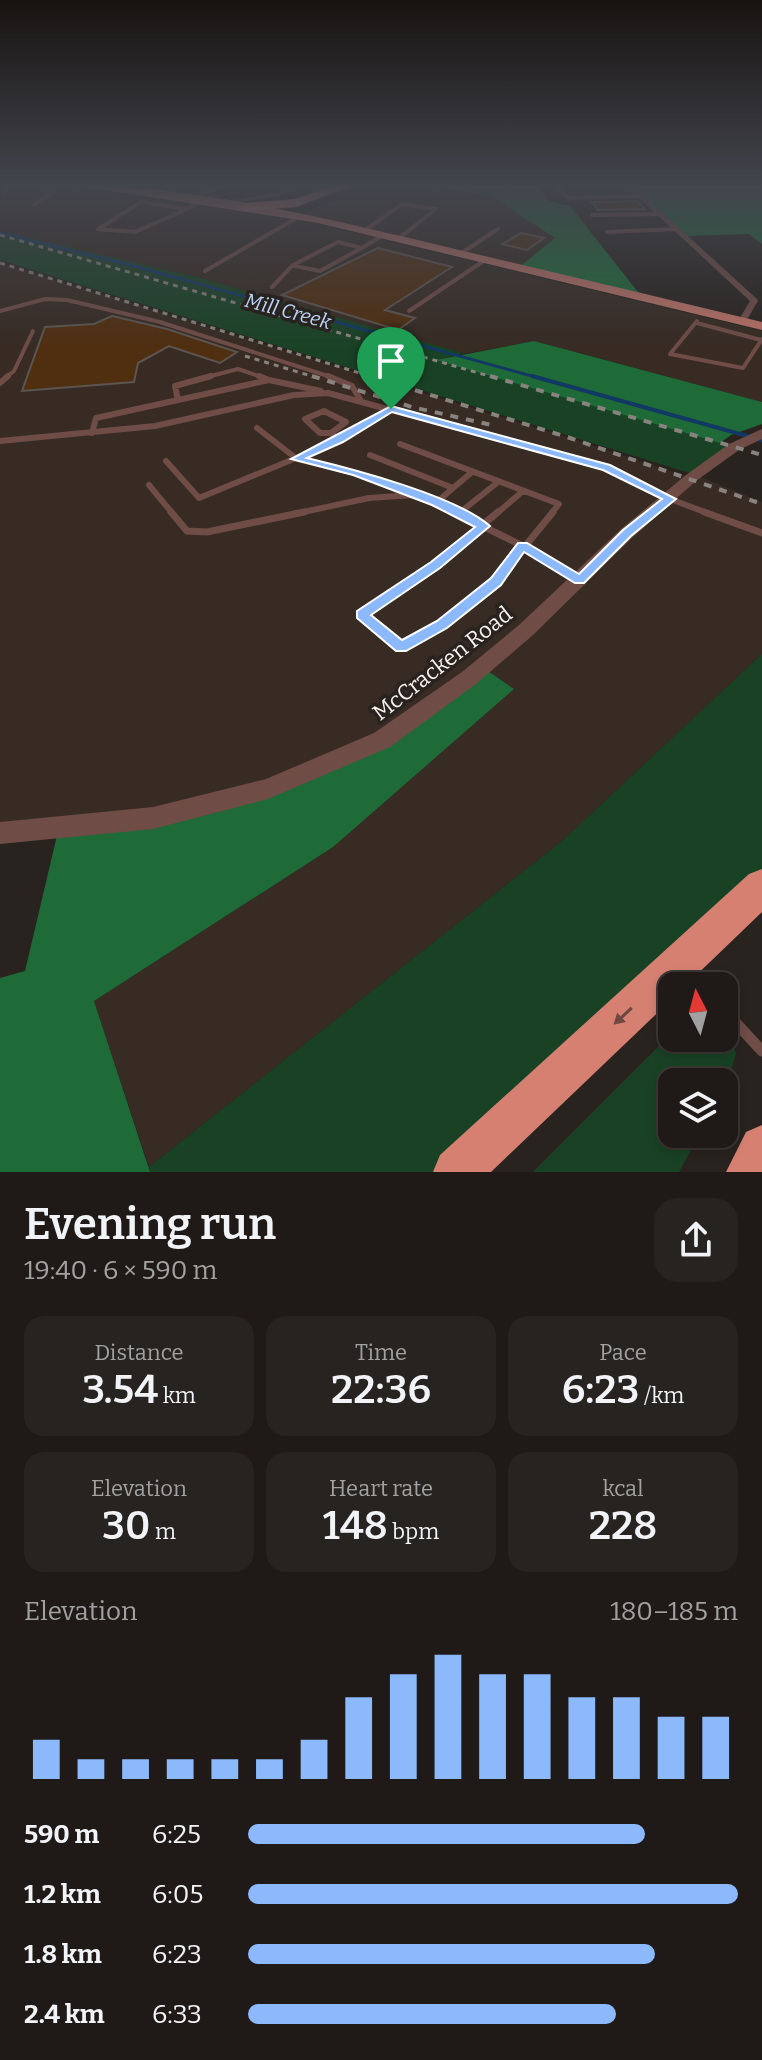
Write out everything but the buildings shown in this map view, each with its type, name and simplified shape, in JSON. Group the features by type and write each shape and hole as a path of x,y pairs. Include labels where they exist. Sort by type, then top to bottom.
{"highway":[{"path":"694,972 762,887"},
{"path":"457,1172 658,1003"},
{"path":"750,1172 762,1148"}],"main road":[{"path":"401,240 697,317 762,326"}],"street":[{"path":"688,240 754,301 742,321"},
{"name":"McCracken Road","path":"0,833 153,818 268,789 382,740 469,678 691,478 740,444 762,433"}],"lane":[{"path":"205,271 259,240"},
{"path":"293,265 320,271 375,240"},
{"path":"460,254 482,240"},
{"path":"272,287 293,265 338,242 362,248"},
{"path":"409,311 485,260"},
{"path":"0,311 56,298 160,322 333,378 352,386 361,401"},
{"path":"697,317 762,340 743,368 670,354 697,317"},
{"path":"0,383 14,371 33,331"},
{"path":"178,400 175,386 238,369 269,380 361,401 606,468 670,499 762,533"},
{"path":"92,433 96,418 269,380"},
{"path":"0,441 155,426 294,395 328,393"},
{"path":"166,461 199,498 340,440 391,409"},
{"path":"331,433 346,422 324,411 305,419 320,433 331,433 340,440"},
{"path":"257,428 297,459 356,473 436,503 523,546 580,580"},
{"path":"400,444 559,504 496,582 442,625 401,647 362,615 435,565 523,491"},
{"path":"370,455 453,488"},
{"path":"436,503 471,473"},
{"path":"458,514 498,482"},
{"path":"149,485 187,531 207,532 369,498 413,495"},
{"path":"738,1025 762,1051"}],"shaded area":[{"path":"30,240 382,240 762,331 762,402 534,341 463,354 201,278"},
{"path":"399,240 553,240 518,268"},
{"path":"0,263 691,478 696,475 762,502 762,654 562,841 149,1167 94,1001 333,847 382,740 268,789 0,833"}],"green space":[{"path":"0,240 37,240 201,278 463,353 438,360 734,447 696,475 0,260"},
{"path":"553,240 597,240 642,297 518,268"},
{"path":"534,341 762,402 762,424 731,435 720,443 436,360"},
{"path":"762,654 762,887 671,972 658,972 658,984 457,1172 150,1172 149,1167 562,841"},
{"path":"482,667 514,689 333,847 94,1001 150,1172 0,1172 0,978 25,971 59,827 153,818 382,740"},
{"path":"658,1047 658,1052 736,1052 732,1068 658,1068 658,1148 692,1148 679,1172 533,1172"}],"waterway":[{"name":"Mill Creek","path":"27,240 539,378"},
{"name":"Mill Creek","path":"532,376 762,440"}],"railway":[{"path":"16,240 496,378"},
{"path":"0,263 376,378"},
{"path":"245,356 318,378"},
{"path":"312,376 412,407 496,426"},
{"path":"369,376 567,437 762,504"},
{"path":"490,376 762,455"}],"route":[{"path":"391,409 606,468 670,499 627,533 580,580 523,546 496,582 442,625 401,647 362,615 435,565 484,526 436,503 356,473 297,459 340,440 391,409"}]}
